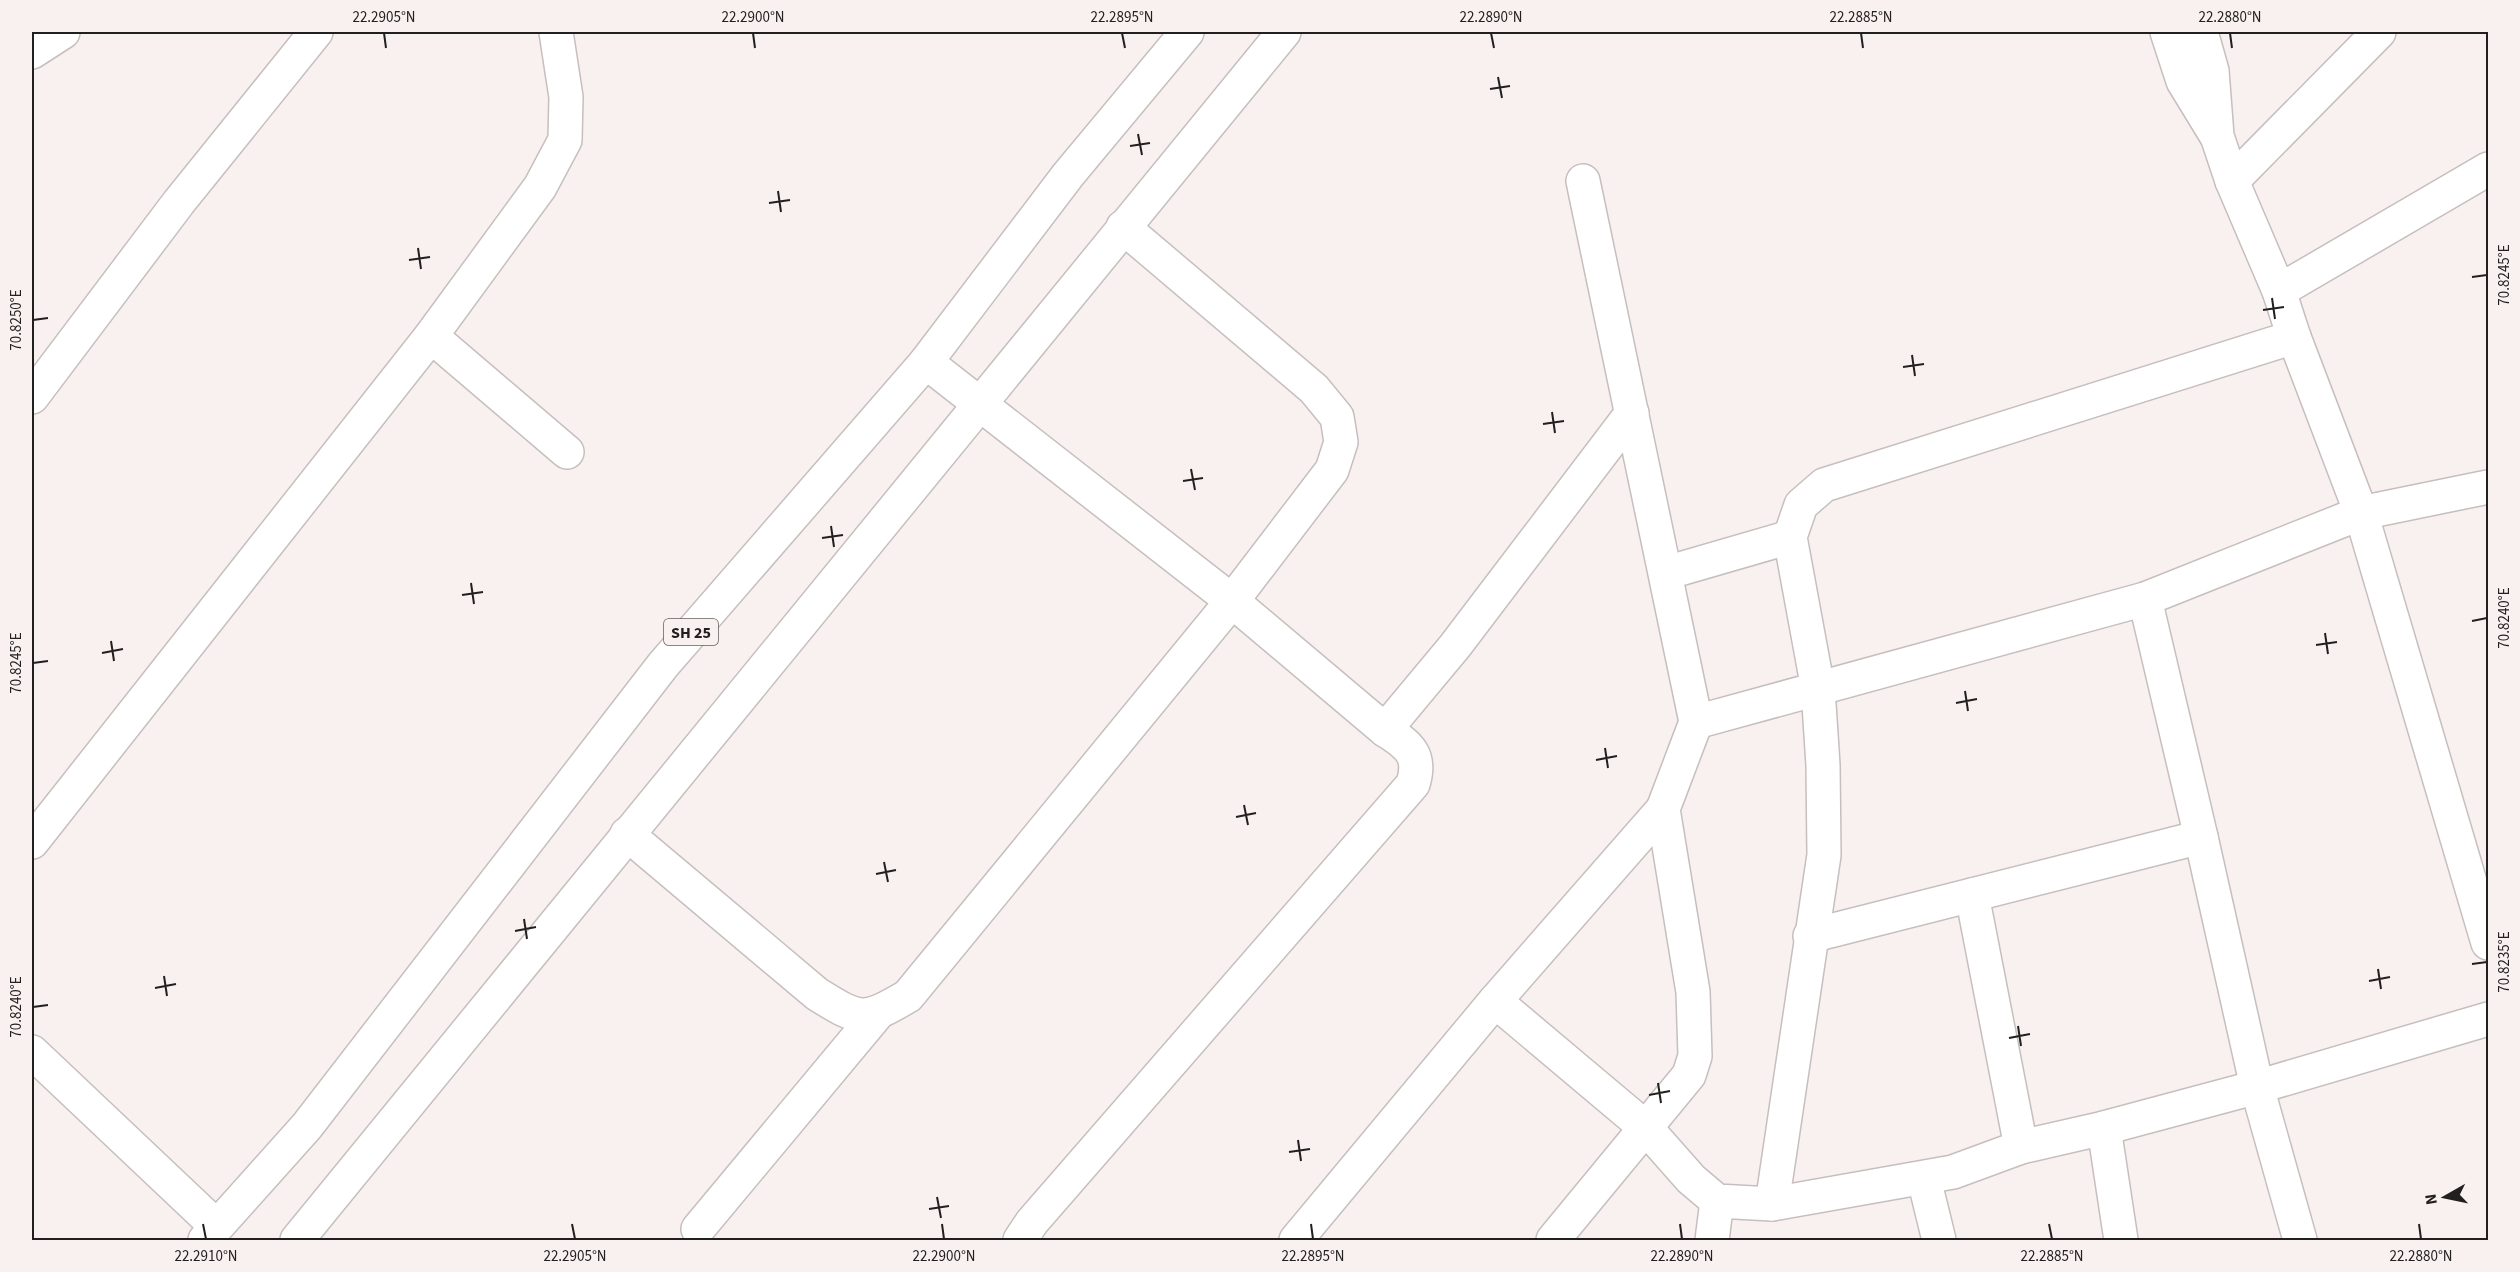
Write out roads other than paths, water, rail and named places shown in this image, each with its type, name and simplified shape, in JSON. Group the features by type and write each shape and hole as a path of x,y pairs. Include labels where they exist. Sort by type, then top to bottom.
{"street":[{"path":"32,52 63,32"},
{"path":"32,397 179,202 316,32"},
{"path":"32,842 431,336 540,187 565,140 566,97 556,32"},
{"name":"SH 25","path":"210,1233 306,1126 663,665 926,362 1068,175 1187,32"},
{"path":"297,1240 1284,32"},
{"path":"2167,32 2189,94 2217,136 2232,180 2279,291 2294,337 2361,513 2488,943"},
{"path":"2201,32 2214,80 2217,136"},
{"path":"2232,180 2379,32"},
{"path":"2279,291 2488,169"},
{"path":"1296,1240 1495,1001 1663,809 1696,722 1583,181"},
{"path":"698,1229 877,1014 908,996 1232,601 1332,470 1341,442 1337,417 1314,389 1123,227"},
{"path":"431,336 567,452"},
{"path":"1772,1204 1787,1119 1810,936 1824,855 1823,765 1818,689 1790,537 1801,505 1824,485 2294,337"},
{"path":"926,362 1232,601 1385,730 1404,742 1414,754 1418,769 1413,784 1032,1222 1020,1240"},
{"path":"1385,730 1455,646 1632,413"},
{"path":"1696,722 2145,599 2361,513 2488,487"},
{"path":"1666,573 1790,537"},
{"path":"2145,599 2257,1087 2300,1240"},
{"path":"1553,1240 1689,1075 1695,1056 1694,992 1663,809"},
{"path":"627,834 817,994 849,1014 877,1014"},
{"path":"1810,936 2201,837"},
{"path":"1972,895 2021,1147"},
{"path":"1495,1001 1646,1128 1691,1179 1717,1202 1772,1204 1924,1179 1953,1172 2021,1147 2104,1128 2257,1087 2488,1019"},
{"path":"32,1052 210,1233"},
{"path":"2104,1128 2121,1240"},
{"path":"1924,1179 1939,1240"},
{"path":"1712,1240 1717,1202"}]}
